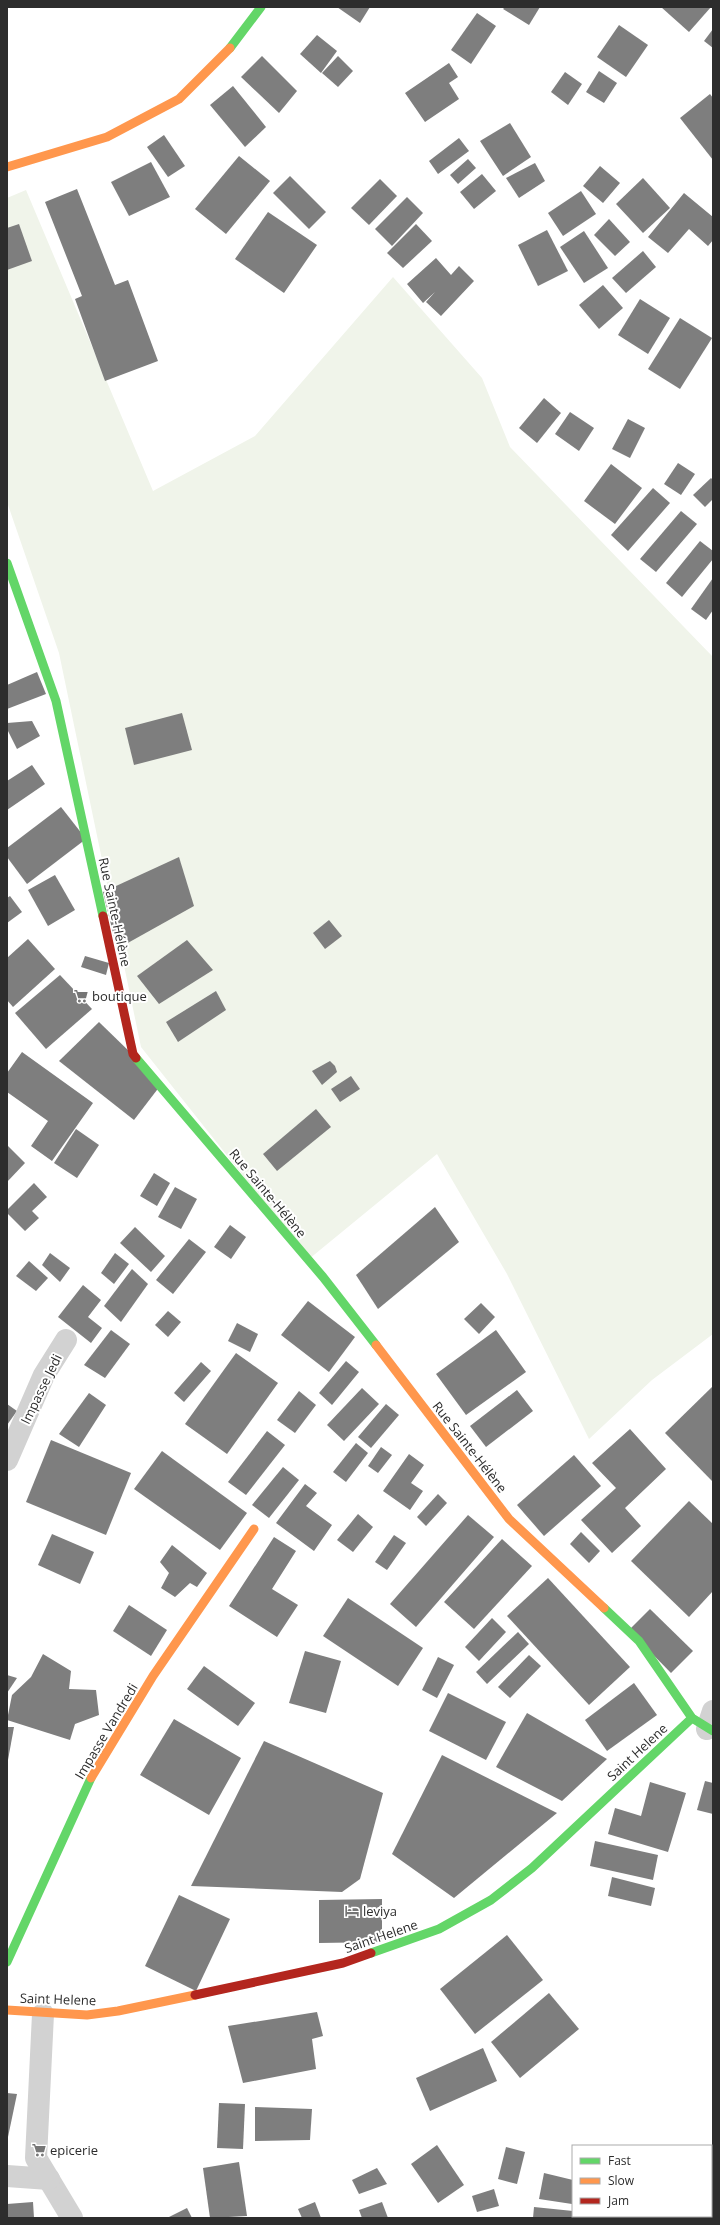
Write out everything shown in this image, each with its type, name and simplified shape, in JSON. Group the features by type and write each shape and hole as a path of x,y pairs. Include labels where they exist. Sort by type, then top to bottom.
{"street":[{"path":"7,167 107,137 179,99 228,52 261,7"},
{"name":"Rue Sainte-Hélène","path":"7,563 56,701 133,1054 323,1277 509,1519 639,1641 706,1722"},
{"name":"Impasse Jedi","path":"7,1460 44,1375 66,1340"},
{"name":"Impasse Vandredi","path":"7,1962 92,1777 154,1676 254,1529"},
{"name":"Saint Helene","path":"7,2010 44,2014 86,2015 118,2011 343,1963 439,1929 491,1900 532,1868 706,1722"},
{"path":"44,2014 36,2158 72,2218"},
{"path":"7,2176 49,2179"}],"shaded area":[{"path":"26,190 153,491 255,436 393,277 482,378 510,447 713,657 713,1334 652,1380 589,1439 507,1274 437,1154 309,1259 141,1047 59,653 7,502 7,198"}],"building":[{"path":"337,7 370,7 360,23"},
{"path":"505,7 540,7 529,25 503,9"},
{"path":"661,7 711,7 689,32"},
{"path":"477,13 496,26 471,64 451,50"},
{"path":"619,25 648,45 626,77 597,57"},
{"path":"713,29 713,48 704,41"},
{"path":"317,35 337,51 321,73 300,54"},
{"path":"262,56 297,91 279,113 241,77"},
{"path":"338,56 353,71 338,87 322,73"},
{"path":"449,63 458,77 449,83 459,99 425,122 405,93"},
{"path":"599,71 617,83 604,103 586,92"},
{"path":"565,72 582,84 568,105 551,92"},
{"path":"233,86 266,127 245,147 210,105"},
{"path":"710,94 713,98 713,160 680,118"},
{"path":"510,123 531,157 503,176 480,141"},
{"path":"164,135 185,166 168,177 147,147"},
{"path":"459,138 469,151 438,174 429,161"},
{"path":"239,156 270,181 226,234 195,209"},
{"path":"468,159 476,168 458,184 450,175"},
{"path":"151,162 170,197 129,216 111,182"},
{"path":"535,163 545,181 519,198 506,178"},
{"path":"600,166 620,183 603,203 583,186"},
{"path":"482,174 496,191 474,209 460,192"},
{"path":"290,176 326,212 309,229 273,193"},
{"path":"643,178 670,208 643,233 616,204"},
{"path":"380,179 397,196 369,225 351,208"},
{"path":"77,189 115,285 128,280 158,361 105,381 75,299 82,296 45,202"},
{"path":"581,191 596,214 563,236 548,213"},
{"path":"684,193 713,217 713,240 708,246 689,229 668,253 648,237"},
{"path":"407,197 423,213 392,246 375,229"},
{"path":"268,212 317,245 284,293 235,259"},
{"path":"609,219 630,242 615,256 594,235"},
{"path":"19,224 32,261 7,270 7,228"},
{"path":"416,224 432,241 403,268 387,253"},
{"path":"547,230 568,271 538,286 518,245"},
{"path":"584,231 608,268 584,283 560,247"},
{"path":"643,251 656,267 626,293 612,278"},
{"path":"436,258 451,275 459,266 474,281 441,316 426,302 435,292 423,303 407,284"},
{"path":"603,285 623,308 599,329 579,305"},
{"path":"640,299 670,318 648,354 618,335"},
{"path":"680,318 712,338 680,389 648,369"},
{"path":"544,398 561,413 537,443 519,428"},
{"path":"570,412 594,428 579,451 555,434"},
{"path":"628,419 645,428 630,458 612,449"},
{"path":"678,463 695,474 681,495 664,484"},
{"path":"611,464 642,488 615,524 584,501"},
{"path":"711,478 713,480 713,499 705,507 693,495"},
{"path":"653,488 670,503 628,551 611,535"},
{"path":"681,511 697,524 656,572 640,559"},
{"path":"700,541 713,551 713,559 682,597 666,583"},
{"path":"713,578 713,610 706,620 691,609"},
{"path":"37,672 46,694 7,709 7,685"},
{"path":"182,713 192,750 134,765 125,728"},
{"path":"32,721 40,736 17,749 7,729 7,723"},
{"path":"32,765 45,784 7,810 7,781"},
{"path":"61,807 86,839 27,884 7,857 7,848"},
{"path":"179,857 194,906 117,949 103,892"},
{"path":"55,875 75,910 48,926 28,890"},
{"path":"10,896 22,912 7,923 7,898"},
{"path":"329,920 342,936 325,949 313,933"},
{"path":"28,939 55,969 13,1007 7,1000 7,958"},
{"path":"187,940 213,970 159,1004 137,976"},
{"path":"85,956 109,963 106,975 81,967"},
{"path":"60,975 92,1009 46,1049 15,1013"},
{"path":"216,991 226,1010 178,1042 166,1022"},
{"path":"99,1022 134,1056 160,1086 134,1120 59,1061"},
{"path":"22,1052 93,1103 52,1161 31,1146 48,1121 7,1092 7,1073"},
{"path":"330,1061 335,1066 337,1072 322,1085 312,1071"},
{"path":"351,1076 360,1089 340,1102 331,1089"},
{"path":"316,1109 331,1127 277,1171 263,1154"},
{"path":"76,1129 99,1145 77,1178 54,1163"},
{"path":"7,1145 25,1163 7,1182"},
{"path":"154,1173 170,1183 157,1206 140,1196"},
{"path":"34,1183 47,1197 32,1211 39,1218 25,1231 7,1213 7,1210"},
{"path":"175,1187 197,1199 181,1229 158,1217"},
{"path":"435,1207 459,1242 378,1309 356,1275"},
{"path":"230,1225 246,1237 231,1259 214,1247"},
{"path":"135,1227 165,1256 151,1272 120,1243"},
{"path":"189,1239 206,1252 173,1294 156,1280"},
{"path":"50,1253 70,1268 60,1282 42,1265"},
{"path":"115,1253 129,1264 114,1284 101,1273"},
{"path":"29,1261 48,1278 36,1291 16,1276"},
{"path":"132,1269 148,1284 121,1322 104,1306"},
{"path":"83,1285 101,1300 88,1317 102,1328 91,1343 58,1317"},
{"path":"308,1301 355,1337 329,1372 281,1335"},
{"path":"481,1303 495,1317 479,1334 464,1319"},
{"path":"168,1311 181,1322 168,1337 155,1325"},
{"path":"237,1323 258,1334 250,1352 228,1341"},
{"path":"111,1330 130,1344 105,1378 84,1365"},
{"path":"496,1330 526,1372 466,1415 436,1374"},
{"path":"236,1353 278,1383 227,1454 185,1424"},
{"path":"346,1361 359,1372 332,1405 319,1393"},
{"path":"201,1362 211,1371 184,1402 174,1393"},
{"path":"713,1386 713,1482 665,1433"},
{"path":"362,1388 379,1404 344,1441 327,1425"},
{"path":"517,1390 533,1411 486,1447 470,1426"},
{"path":"299,1391 316,1405 295,1433 277,1420"},
{"path":"89,1393 106,1405 79,1447 59,1434"},
{"path":"7,1404 17,1411 7,1425"},
{"path":"386,1404 399,1415 371,1448 358,1437"},
{"path":"630,1429 666,1469 625,1508 641,1526 612,1553 581,1520 616,1488 592,1463"},
{"path":"267,1431 285,1445 246,1495 228,1482"},
{"path":"51,1440 131,1473 106,1535 26,1502"},
{"path":"356,1443 368,1453 346,1482 333,1472"},
{"path":"381,1447 392,1455 378,1473 368,1466"},
{"path":"162,1451 247,1513 220,1550 134,1489"},
{"path":"409,1454 424,1465 411,1483 423,1491 410,1510 383,1491"},
{"path":"574,1455 601,1486 544,1536 517,1505"},
{"path":"283,1467 299,1480 269,1518 252,1505"},
{"path":"305,1484 317,1493 306,1506 332,1525 314,1551 276,1523"},
{"path":"438,1494 447,1503 426,1526 417,1517"},
{"path":"689,1501 713,1524 713,1591 689,1617 631,1561"},
{"path":"358,1514 373,1527 353,1552 337,1540"},
{"path":"468,1515 494,1537 416,1627 390,1604"},
{"path":"581,1532 600,1551 589,1563 570,1544"},
{"path":"52,1534 94,1552 80,1584 38,1565"},
{"path":"394,1535 406,1543 387,1570 375,1562"},
{"path":"274,1537 296,1551 272,1589 298,1605 277,1637 229,1606"},
{"path":"502,1539 532,1566 474,1629 444,1602"},
{"path":"172,1545 207,1573 197,1587 190,1583 175,1597 161,1588 169,1573 160,1562"},
{"path":"548,1578 630,1667 589,1705 507,1616"},
{"path":"348,1598 423,1648 398,1686 323,1636"},
{"path":"129,1605 167,1630 151,1656 113,1631"},
{"path":"650,1609 693,1651 671,1673 629,1630"},
{"path":"492,1618 506,1632 479,1661 465,1647"},
{"path":"518,1632 529,1644 487,1684 476,1672"},
{"path":"305,1651 341,1661 326,1713 289,1703"},
{"path":"43,1654 71,1671 69,1689 96,1690 99,1715 75,1724 70,1740 7,1720 12,1695 31,1677"},
{"path":"529,1655 541,1666 510,1698 498,1687"},
{"path":"438,1657 454,1665 437,1698 422,1690"},
{"path":"204,1666 255,1703 238,1726 187,1689"},
{"path":"7,1675 17,1678 7,1693"},
{"path":"634,1683 657,1715 607,1751 585,1720"},
{"path":"448,1693 506,1722 486,1760 429,1731"},
{"path":"527,1713 607,1759 562,1801 496,1767"},
{"path":"174,1719 241,1758 209,1815 140,1775"},
{"path":"7,1727 14,1727 8,1760 7,1760"},
{"path":"264,1741 383,1793 360,1879 342,1892 191,1886"},
{"path":"442,1755 557,1813 454,1898 392,1854"},
{"path":"705,1781 713,1783 713,1814 697,1810"},
{"path":"650,1782 686,1793 668,1852 608,1834 615,1808 641,1816"},
{"path":"595,1841 658,1855 653,1880 590,1866"},
{"path":"612,1877 655,1888 651,1906 608,1896"},
{"path":"179,1895 230,1919 196,1991 145,1966"},
{"path":"382,1899 382,1942 319,1943 319,1900"},
{"path":"507,1935 543,1980 475,2034 440,1989"},
{"path":"549,1993 579,2029 520,2078 491,2042"},
{"path":"317,2012 323,2036 312,2039 316,2069 243,2083 228,2026"},
{"path":"483,2048 497,2081 430,2111 416,2078"},
{"path":"7,2093 17,2094 8,2137 7,2137"},
{"path":"219,2103 245,2104 243,2149 217,2148"},
{"path":"255,2107 312,2109 310,2140 255,2141"},
{"path":"437,2145 464,2185 438,2203 411,2164"},
{"path":"506,2147 525,2152 517,2184 498,2179"},
{"path":"239,2162 247,2216 210,2218 203,2168"},
{"path":"377,2168 387,2184 359,2194 352,2180"},
{"path":"544,2173 572,2180 572,2204 539,2199"},
{"path":"494,2189 499,2206 477,2212 472,2196"},
{"path":"33,2202 34,2218 7,2218 7,2204"},
{"path":"315,2202 321,2218 302,2218 298,2209"},
{"path":"382,2202 388,2218 362,2218 359,2210"},
{"path":"534,2207 572,2211 572,2217 584,2217 584,2218 533,2218"},
{"path":"187,2208 192,2218 167,2218"}],"traffic: fast":[{"path":"230,48 261,7"},
{"path":"7,563 56,701 103,916"},
{"path":"136,1058 323,1277 376,1345"},
{"path":"604,1608 639,1641 692,1718 713,1731"},
{"path":"371,1953 439,1929 491,1900 532,1868 692,1718"},
{"path":"7,1962 91,1778"}],"traffic: slow":[{"path":"7,167 107,137 179,99 230,48"},
{"path":"376,1345 509,1519 604,1608"},
{"path":"91,1778 153,1676 254,1529"},
{"path":"7,2010 87,2015 118,2011 195,1995"}],"traffic: jam":[{"path":"103,916 133,1054 136,1058"},
{"path":"195,1995 343,1963 371,1953"}],"place":[{"name":"boutique","path":"81,996"},
{"name":"leviya","path":"352,1911"},
{"name":"epicerie","path":"39,2150"}]}
